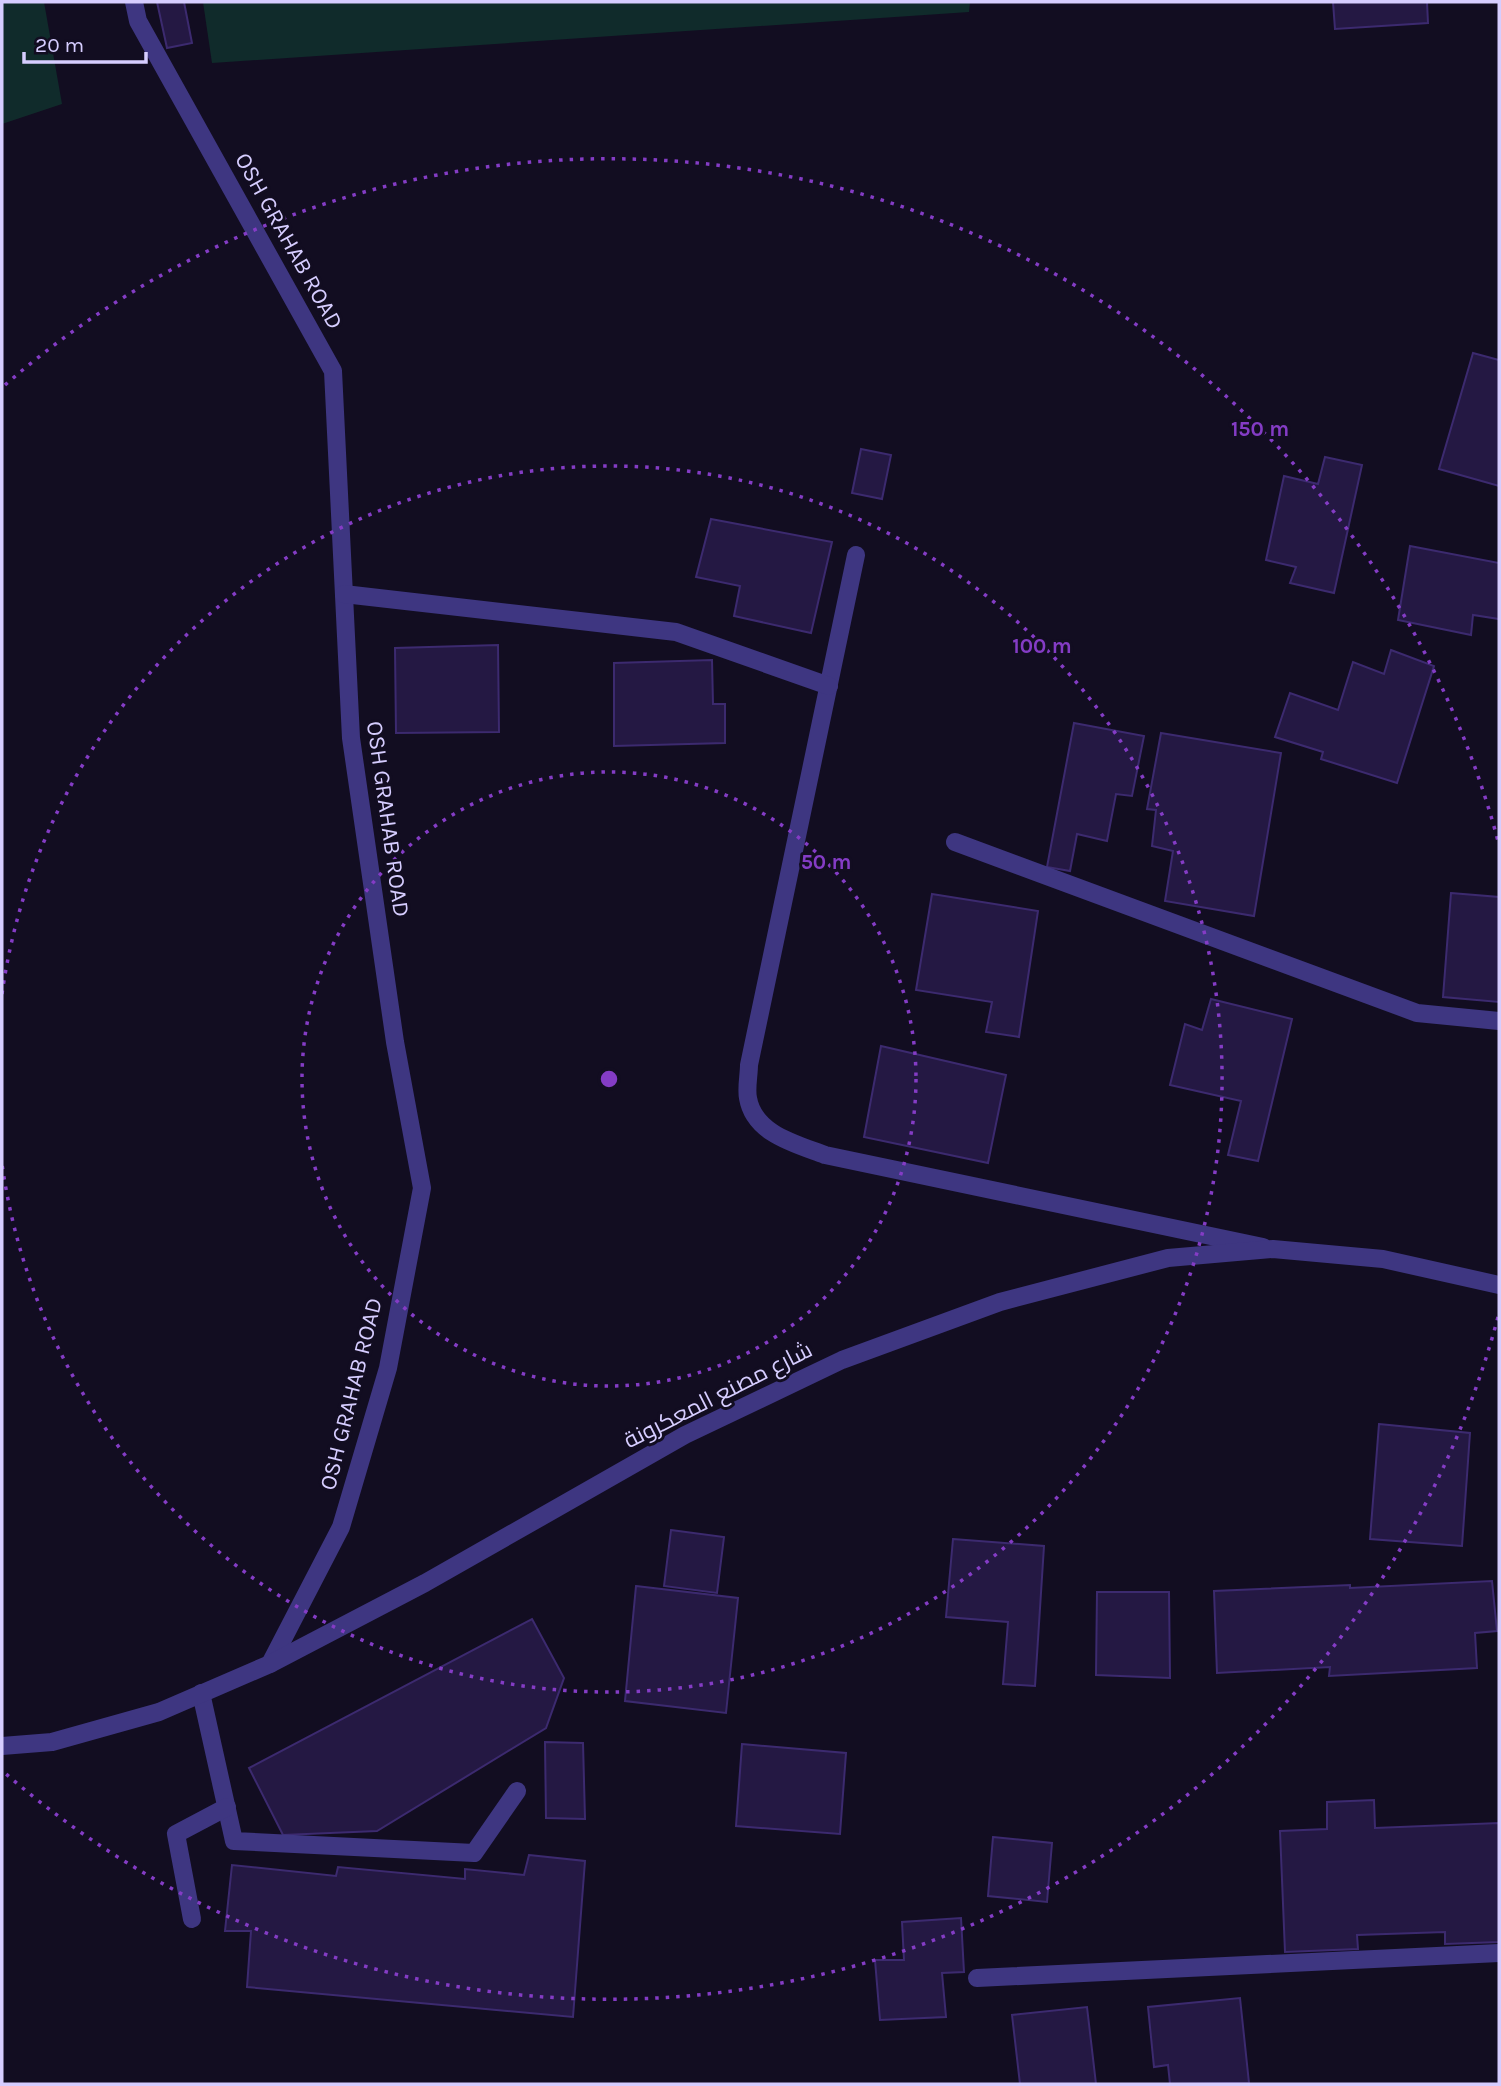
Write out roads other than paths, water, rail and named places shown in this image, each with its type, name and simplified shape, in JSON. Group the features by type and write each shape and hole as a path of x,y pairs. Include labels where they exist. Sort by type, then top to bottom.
{"street":[{"name":"OSH GRAHAB ROAD","path":"134,2 138,21 333,371 351,738 395,1042 422,1188 388,1368 341,1527 270,1664"},
{"path":"856,555 749,1065 748,1097 753,1115 767,1129 786,1141 825,1155 1273,1250"},
{"path":"344,594 676,632 829,687"},
{"path":"955,842 1417,1013 1499,1021"},
{"name":"شارع مصنع المعكرونة","path":"2,1746 52,1742 159,1712 270,1664 425,1583 685,1435 842,1360 1000,1302 1168,1258 1273,1250 1383,1259 1499,1285"},
{"path":"201,1693 234,1841 474,1853 517,1791"},
{"path":"192,1919 176,1834 227,1807"},
{"path":"977,1978 1499,1952"}]}
